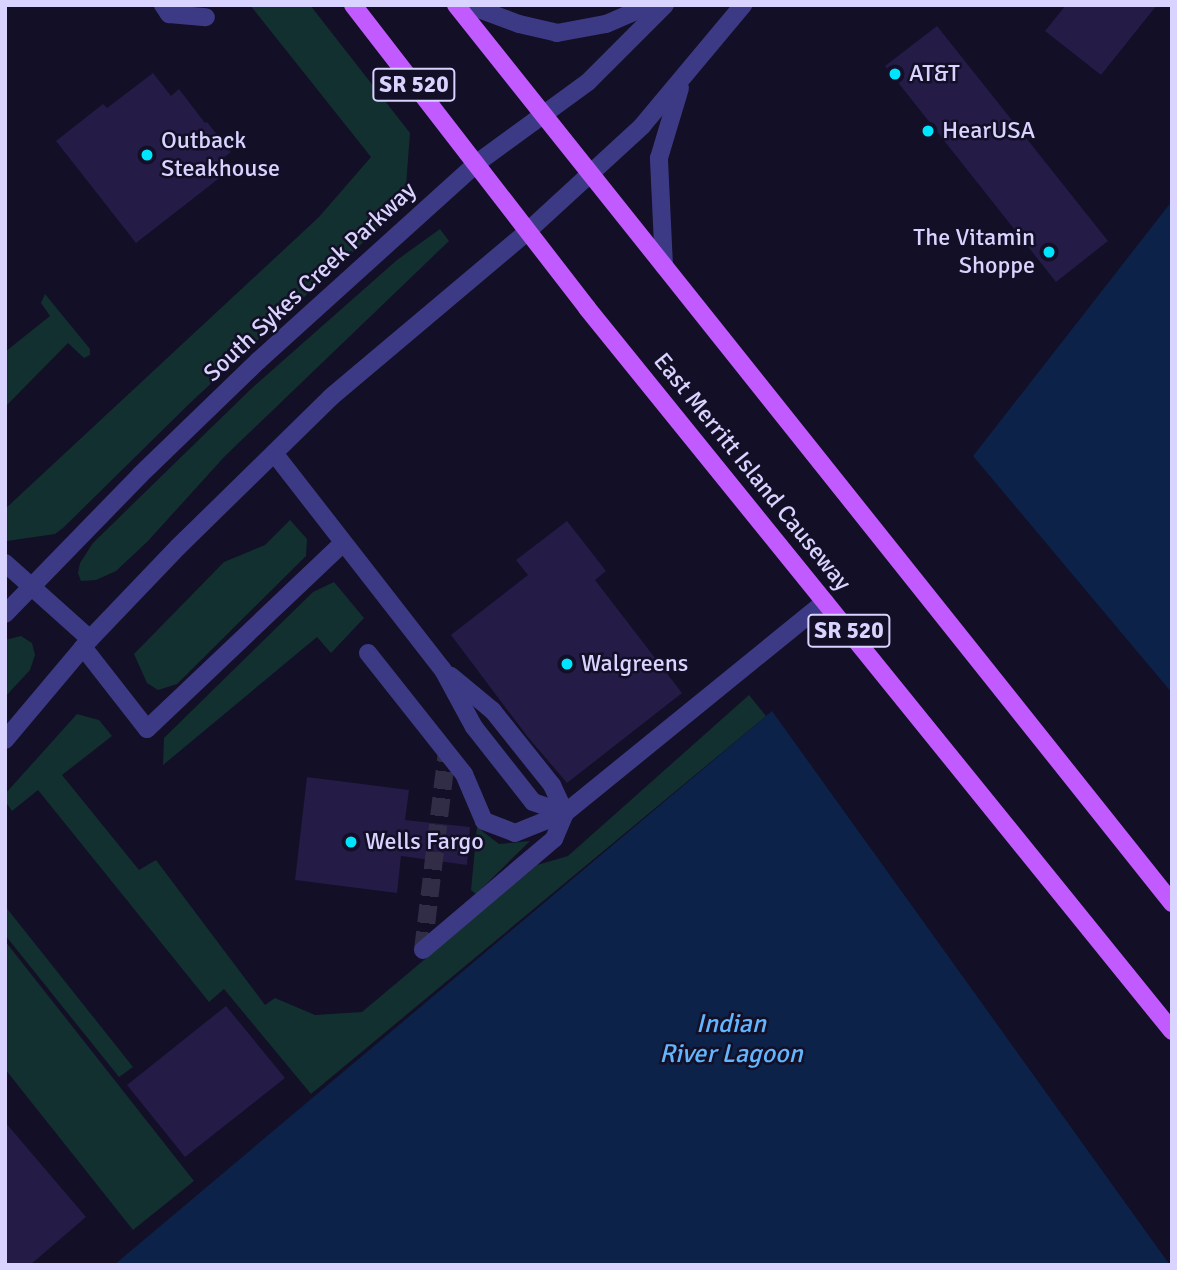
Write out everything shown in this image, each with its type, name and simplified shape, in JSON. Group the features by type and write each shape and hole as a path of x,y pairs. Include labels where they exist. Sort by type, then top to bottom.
{"main road":[{"name":"East Merritt Island Causeway","path":"353,5 587,308 1172,1031"},
{"path":"456,5 1172,903"}],"street":[{"path":"163,5 169,14 206,17"},
{"path":"468,5 519,24 557,33 606,24 650,5"},
{"name":"South Sykes Creek Parkway","path":"5,614 30,585 258,361 477,163 588,82 665,5"},
{"path":"5,740 87,643 331,397 529,230 642,126 743,5"},
{"path":"664,267 659,158 681,81"},
{"path":"274,453 443,670 474,727 533,802 565,813"},
{"path":"5,563 87,643 147,729 343,543"},
{"path":"368,653 464,774 484,821 515,834 565,813 825,602"},
{"path":"423,950 554,839 565,813 552,785 493,711 443,670"}],"green space":[{"path":"250,5 310,5 410,133 406,186 398,210 190,403 63,528 55,534 7,541 5,509 319,217 371,157"},
{"path":"440,229 449,241 225,456 148,541 116,571 96,580 81,581 78,573 80,563 93,543 251,389 397,260"},
{"path":"45,294 90,349 90,355 84,358 68,343 5,407 5,352 50,316 41,303"},
{"path":"290,520 307,539 306,556 177,684 158,690 147,683 134,654 224,562 265,545"},
{"path":"334,582 364,618 331,653 317,637 163,765 164,738 313,592"},
{"path":"21,636 32,643 35,655 30,670 5,697 5,640"},
{"path":"749,695 766,716 311,1094 224,989 209,1002 38,790 12,811 5,801 5,794 77,714 99,720 112,736 62,775 139,870 156,860 265,1005 275,998 315,1015 362,1012 537,865 568,856"},
{"path":"477,827 499,844 530,841 476,894 471,890"},
{"path":"5,906 133,1067 119,1077 5,935"},
{"path":"5,941 194,1181 133,1230 5,1069"}],"water":[{"path":"1172,201 1172,693 973,456"},
{"name":"Indian River Lagoon","path":"772,711 1170,1265 114,1265 766,716"}],"building":[{"path":"1066,5 1157,5 1101,75 1045,31"},
{"path":"937,26 1108,241 1056,282 885,66"},
{"name":"Outback Steakhouse","path":"153,73 171,96 179,89 205,123 207,122 231,152 223,158 231,169 136,243 56,141 103,104 107,108"},
{"name":"Walgreens","path":"567,521 606,571 595,580 682,693 567,783 527,736 451,635 528,575 516,560"},
{"name":"Wells Fargo","path":"307,777 409,790 405,820 470,827 467,865 401,856 397,893 295,880"},
{"path":"226,1006 285,1078 185,1157 127,1085"},
{"path":"5,1122 86,1217 30,1265 5,1265"}],"tunnel":[{"path":"423,950 447,752"}],"place":[{"name":"AT&T","path":"895,74"},
{"name":"HearUSA","path":"928,131"},
{"name":"Outback Steakhouse","path":"147,155"},
{"name":"The Vitamin Shoppe","path":"1049,252"},
{"name":"Walgreens","path":"567,664"},
{"name":"Wells Fargo","path":"351,842"}]}
